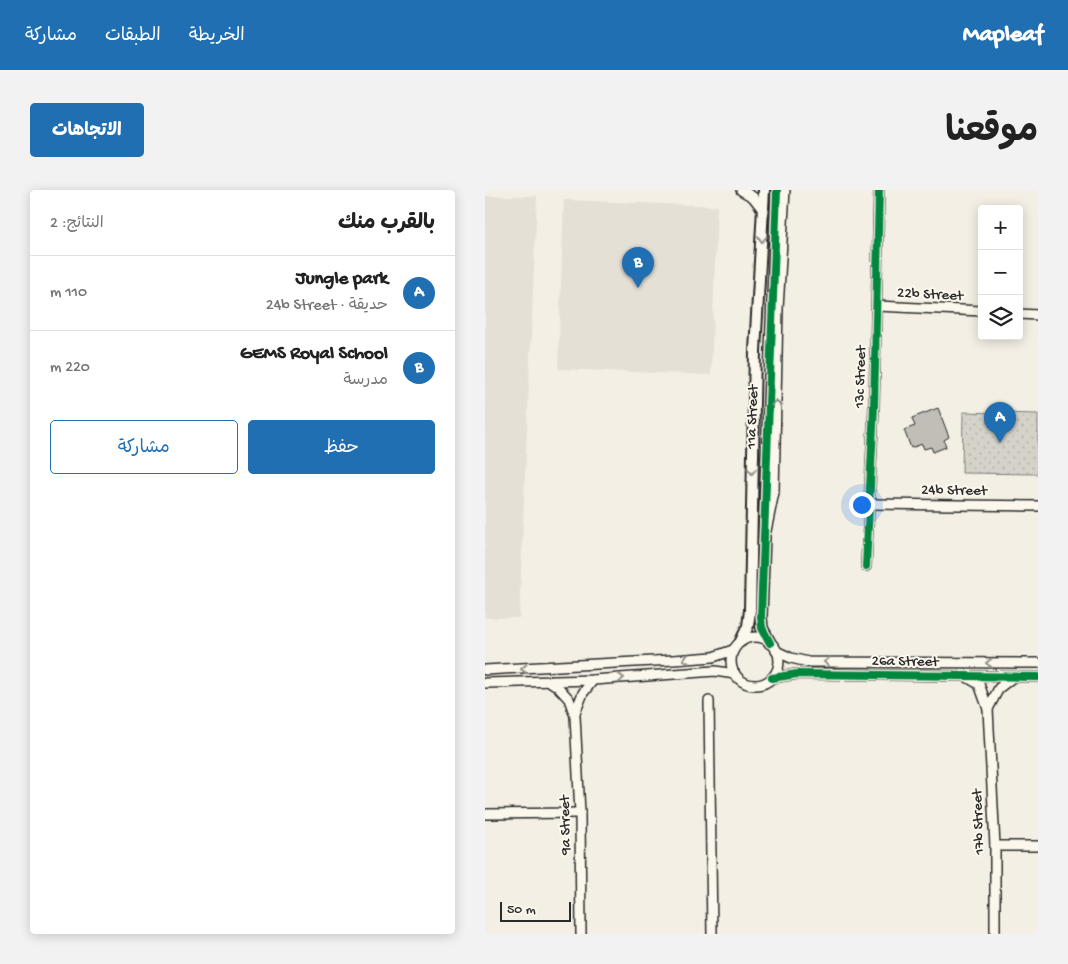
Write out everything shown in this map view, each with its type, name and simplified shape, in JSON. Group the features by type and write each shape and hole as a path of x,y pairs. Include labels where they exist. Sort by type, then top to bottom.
{"street":[{"path":"741,190 753,197 764,211"},
{"name":"11a Street","path":"741,641 748,626 750,610 755,361 764,190"},
{"name":"11a Street","path":"773,647 764,634 761,617 769,348 777,190"},
{"path":"764,538 770,520 774,492 778,309 785,190"},
{"name":"13c Street","path":"866,566 877,306 879,190"},
{"name":"22b Street","path":"877,306 978,312"},
{"path":"1023,314 1038,315"},
{"name":"24b Street","path":"870,504 1038,506"},
{"path":"485,670 713,657 733,650 741,641 759,637 773,647 778,668 772,678 761,684 749,684 735,674 715,671 593,680 485,682"},
{"name":"26a Street","path":"773,647 791,658 808,662 1038,663"},
{"path":"733,650 731,662 735,674"},
{"name":"26a Street","path":"772,678 797,674 1038,677"},
{"name":"17b Street","path":"967,676 979,684 988,709 995,846 995,934"},
{"path":"988,709 999,688 1013,677"},
{"name":"9a Street","path":"575,716 579,700 593,680"},
{"name":"9a Street","path":"549,681 569,699 575,716 581,813 581,934"},
{"path":"709,701 713,934"},
{"path":"485,814 581,813"},
{"path":"995,846 1038,846"}],"shaded area":[{"path":"485,196 537,196 519,618 485,618"},
{"path":"564,200 717,206 711,375 558,369"},
{"path":"963,412 1038,414 1038,474 962,473"}],"building":[{"path":"938,408 949,437 944,440 946,447 933,452 931,447 924,449 922,444 911,448 904,430 915,426 912,418"}],"cycle path":[{"path":"770,643 762,628 761,617 777,190"},
{"path":"866,566 874,407 879,190"},
{"path":"772,678 797,674 1038,677"}],"place":[{"name":"GEMS Royal School","path":"638,288"},
{"name":"Jungle park","path":"1000,443"}]}
